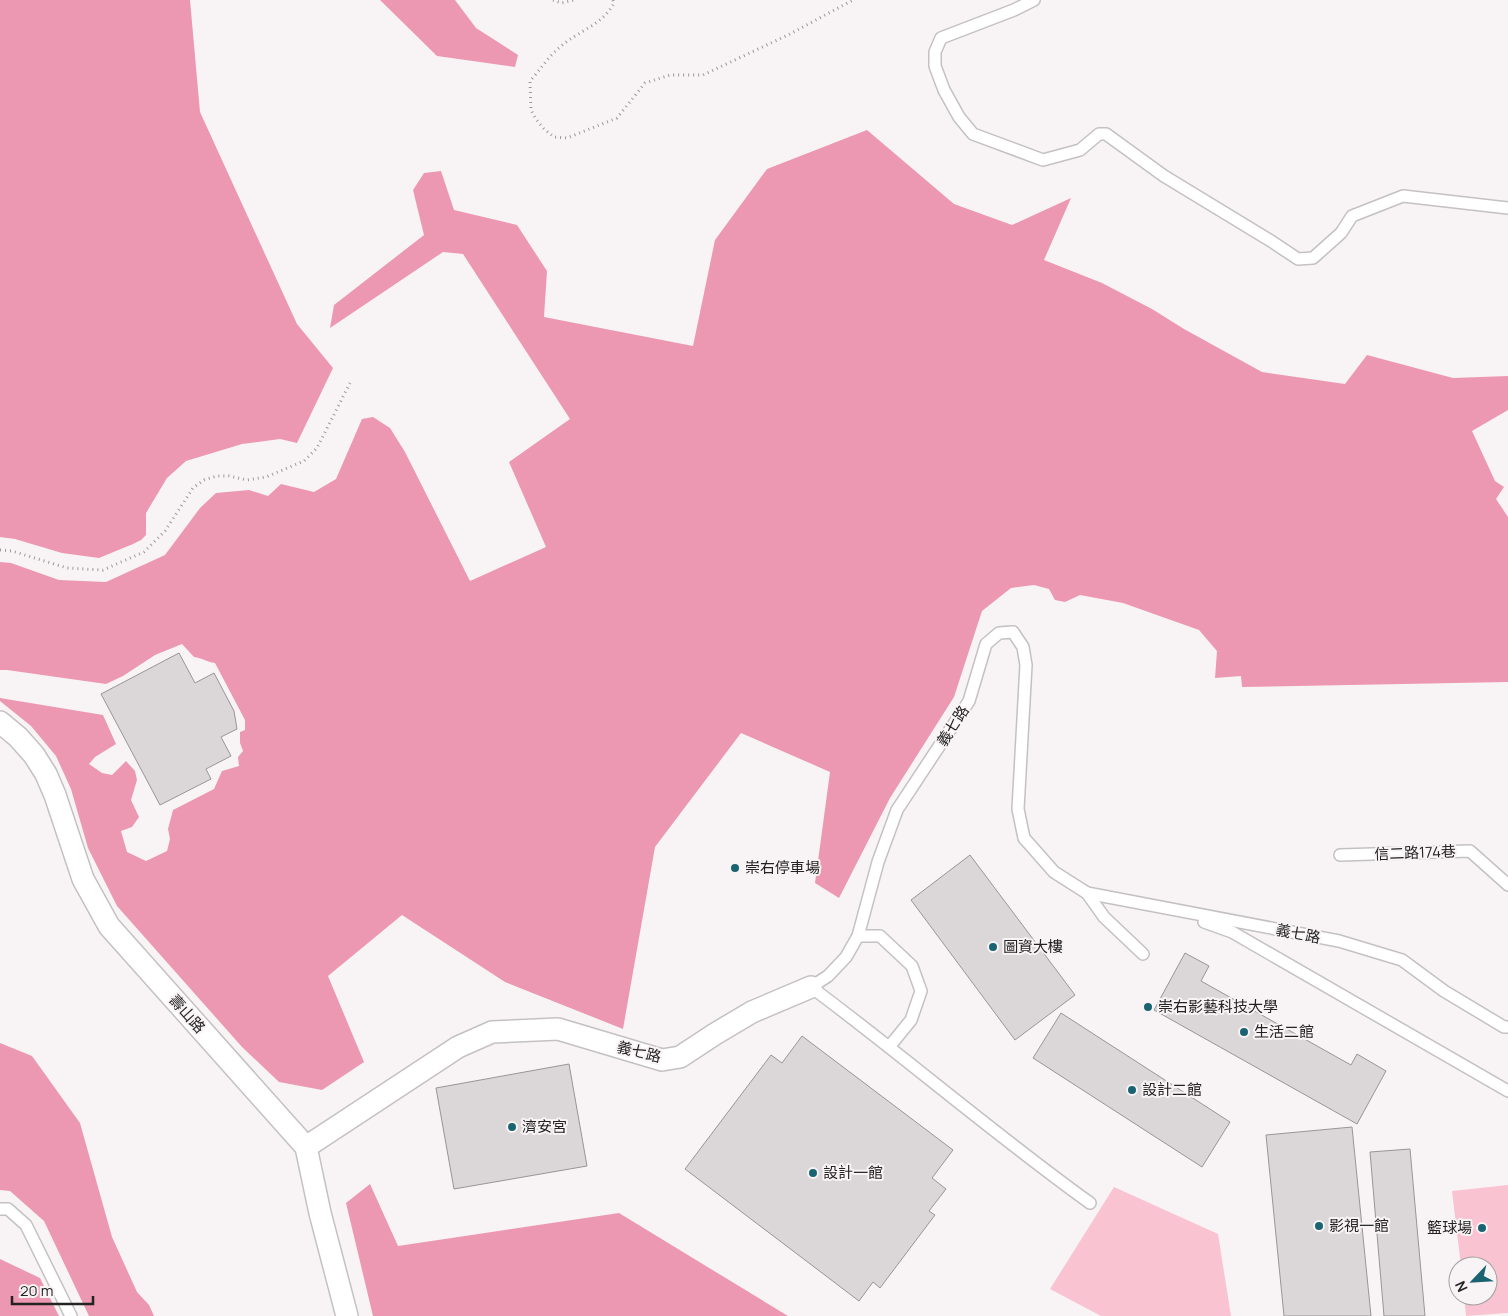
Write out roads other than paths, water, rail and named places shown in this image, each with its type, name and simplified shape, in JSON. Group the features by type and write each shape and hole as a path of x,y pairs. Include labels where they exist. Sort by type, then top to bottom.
{"street":[{"name":"壽山路","path":"0,722 18,736 34,755 46,774 55,794 83,879 109,926 306,1147 320,1212 347,1316"},
{"name":"義七路","path":"306,1147 458,1047 492,1032 558,1030 662,1060 680,1057 752,1012 811,987"}],"lane":[{"path":"1034,0 1014,10 942,38 935,52 935,66 944,90 973,134 1043,160 1080,150 1099,134 1106,134 1164,176 1272,241 1298,259 1313,258 1341,233 1352,216 1403,196 1508,208"},
{"name":"義七路","path":"811,987 828,976 846,957 858,936 878,862 897,810 969,701 986,644 999,633 1013,632 1023,647 1026,665 1018,809 1024,838 1054,872 1087,893 1339,941 1402,960 1444,991 1508,1028"},
{"name":"信二路174巷","path":"1340,855 1470,851 1508,885"},
{"path":"1087,893 1104,917 1143,954"},
{"path":"1176,911 1232,932 1508,1091"},
{"path":"858,936 880,936 912,966 921,991 911,1020 889,1047"},
{"path":"811,987 1030,1160 1090,1203"},
{"path":"0,1208 8,1209 26,1225 71,1316"}],"place":[{"name":"崇右停車場","path":"735,868"},
{"name":"圖資大樓","path":"993,947"},
{"name":"崇右影藝科技大學","path":"1148,1007"},
{"name":"生活二館","path":"1244,1032"},
{"name":"設計二館","path":"1132,1090"},
{"name":"濟安宮","path":"512,1127"},
{"name":"設計一館","path":"813,1173"},
{"name":"影視一館","path":"1319,1226"},
{"name":"籃球場","path":"1482,1228"}]}
